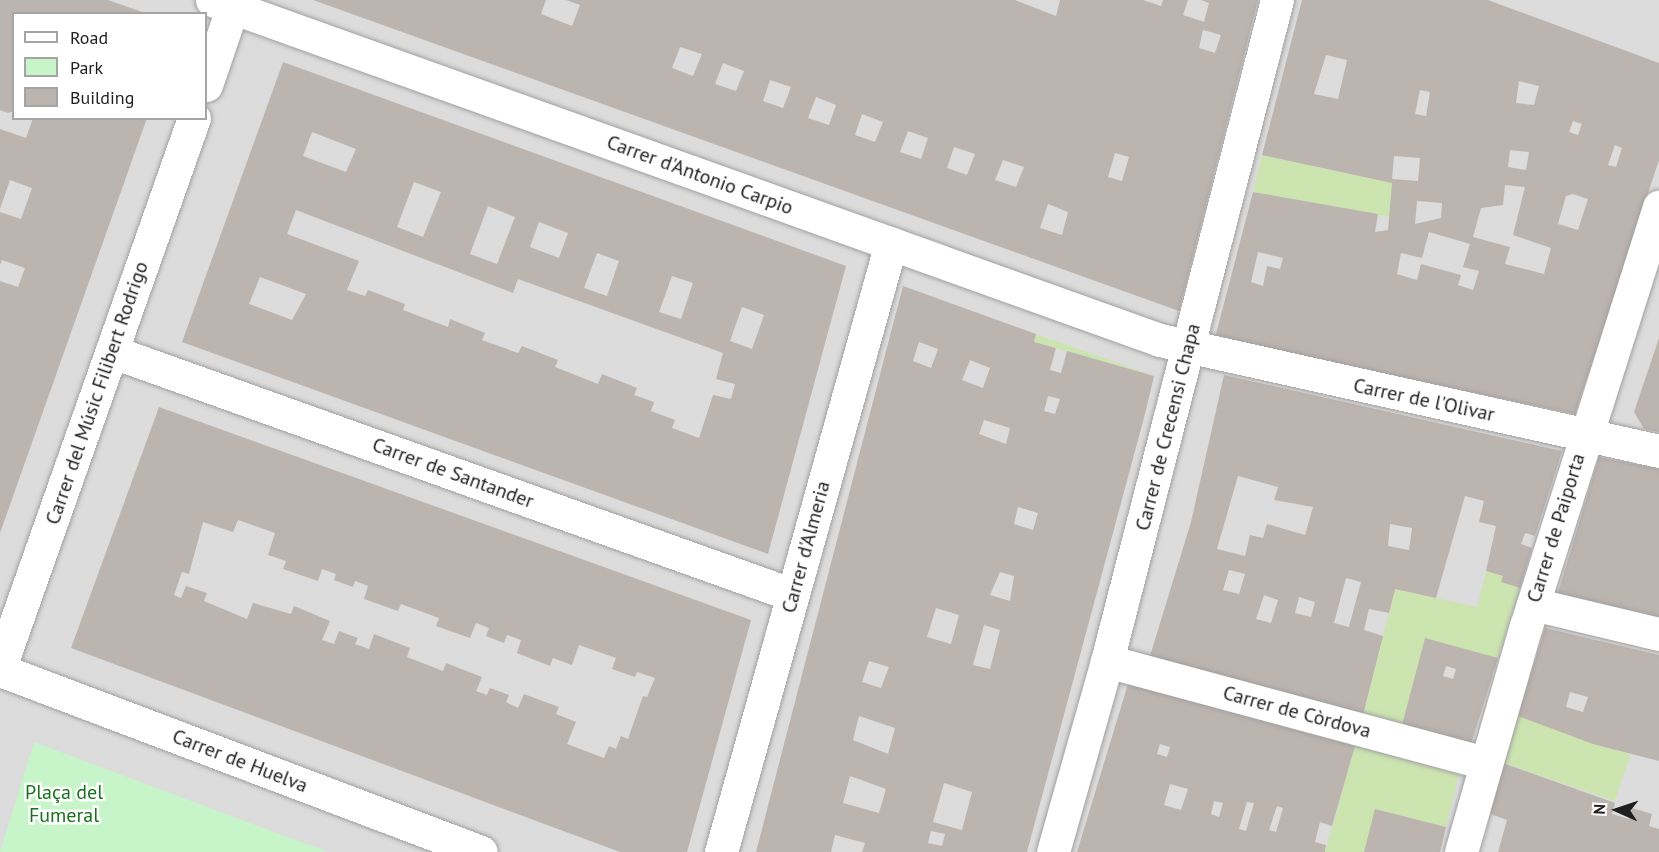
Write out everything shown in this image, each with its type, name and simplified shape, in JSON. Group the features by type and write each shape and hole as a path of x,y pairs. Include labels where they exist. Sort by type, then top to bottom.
{"street":[{"name":"Carrer de Crecensi Chapa","path":"1053,852 1107,661 1277,0"},
{"name":"Carrer d'Antonio Carpio","path":"227,2 1189,349"},
{"path":"207,81 227,2"},
{"name":"Carrer del Músic Filibert Rodrigo","path":"0,669 193,120"},
{"name":"Carrer de Paiporta","path":"1461,852 1584,435 1659,207"},
{"name":"Carrer d'Almeria","path":"721,852 891,243"},
{"name":"Carrer de l'Olivar","path":"1189,349 1659,451"},
{"name":"Carrer de Santander","path":"113,352 793,595"},
{"path":"1533,604 1659,634"},
{"name":"Carrer de Còrdova","path":"1107,661 1486,763"},
{"name":"Carrer de Huelva","path":"0,669 481,852"}],"shaded area":[{"path":"0,0 1659,0 1659,852 0,852"}],"green space":[{"path":"1262,155 1392,183 1389,217 1253,192"},
{"path":"1036,334 1154,376 1034,342"},
{"path":"1486,571 1503,576 1501,582 1520,588 1498,658 1425,639 1402,725 1363,715 1395,589 1477,607"},
{"path":"1518,716 1631,755 1615,801 1502,762"},
{"name":"Plaça del Fumeral","path":"34,742 202,805 328,852 0,852"},
{"path":"1355,746 1459,774 1446,827 1376,809 1364,852 1325,852"}],"building":[{"path":"0,0 108,0 142,12 12,12 12,112 8,113 0,110"},
{"path":"313,0 546,0 541,14 572,26 580,5 566,0 1015,0 1056,16 1060,0 1143,0 1161,6 1163,0 1188,0 1183,15 1204,22 1209,3 1201,0 1258,0 1179,311","holes":["1203,30 1221,35 1215,53 1199,48","680,47 702,54 693,76 672,68","723,63 744,71 736,91 715,84","770,80 791,87 783,108 763,101","816,97 836,105 829,125 808,118","862,114 883,122 875,142 855,135","908,131 928,138 921,159 900,152","954,147 975,154 967,175 947,168","1115,153 1129,157 1122,181 1108,177","1003,160 1024,167 1016,187 995,180","1048,204 1068,212 1062,235 1040,228"]},
{"path":"1302,0 1488,0 1659,63 1659,160 1575,414 1215,338 1253,192 1378,214 1375,232 1388,230 1392,183 1262,155","holes":["1326,55 1347,60 1338,99 1314,94","1519,81 1539,86 1534,105 1516,103","1420,90 1430,92 1426,116 1415,114","1573,121 1582,124 1578,135 1569,132","1615,145 1622,148 1616,167 1608,165","1510,150 1529,152 1526,170 1508,167","1394,156 1420,158 1418,181 1392,179","1505,185 1525,187 1513,235 1551,248 1544,274 1505,264 1510,247 1473,237 1481,208 1503,205","1573,194 1588,199 1578,230 1558,224 1566,196","1417,201 1442,203 1441,218 1415,224","1429,232 1470,244 1463,267 1479,271 1473,290 1458,285 1461,275 1421,264 1417,280 1397,274 1401,253 1422,258","1258,252 1283,258 1280,269 1267,266 1263,286 1251,282"]},
{"path":"283,62 846,266 768,554 182,342","holes":["312,132 356,149 346,172 303,156","414,182 441,192 423,237 397,227","488,206 515,217 497,264 470,254","296,210 513,293 518,279 723,353 716,379 735,384 731,399 713,395 699,438 672,428 675,420 651,411 654,402 634,395 637,388 602,374 598,384 555,367 558,360 522,346 518,353 482,340 485,333 450,319 448,327 403,310 405,304 368,290 365,296 347,290 359,261 287,234","539,222 568,233 559,258 530,247","597,253 619,261 607,296 584,288","672,276 693,283 681,319 659,312","260,277 306,294 292,320 249,304","742,307 764,315 752,349 730,341"]},
{"path":"32,120 146,120 0,533 0,281 18,287 25,268 2,260 0,265 0,212 21,219 32,188 10,180 0,209 0,129 26,138"},
{"path":"903,286 1036,334 1034,342 1056,348 1050,370 1061,373 1067,351 1154,376 1027,852 862,852 865,843 835,835 831,852 756,852","holes":["919,342 938,349 931,368 913,361","970,360 990,368 983,388 962,380","1048,396 1060,399 1055,414 1044,411","984,420 1010,428 1006,444 979,434","1018,507 1038,513 1033,530 1014,524","1000,572 1014,576 1010,601 990,595","936,608 959,615 951,644 927,637","984,625 1000,630 990,669 973,665","869,661 889,667 881,688 862,682","859,716 895,728 888,754 853,740","850,776 886,789 879,813 843,803","944,783 972,792 962,830 933,822","931,831 945,834 942,846 928,843"]},
{"path":"1659,338 1659,432 1644,429 1634,412"},
{"path":"1224,375 1562,451 1535,536 1525,533 1521,544 1532,548 1520,588 1501,582 1503,576 1486,571 1496,526 1479,522 1484,501 1465,496 1436,598 1395,589 1389,613 1369,609 1364,630 1383,636 1363,715 1150,656 1191,522","holes":["1238,476 1278,487 1274,500 1313,507 1305,535 1267,524 1263,538 1250,535 1245,556 1217,549","1390,524 1412,528 1409,550 1388,546","1229,570 1245,574 1239,594 1223,590","1346,578 1361,582 1349,627 1334,623","1264,595 1278,600 1271,623 1256,619","1299,597 1315,602 1311,617 1295,613"]},
{"path":"159,407 751,620 687,852 620,852 71,648","holes":["238,520 275,533 268,555 286,561 283,569 318,581 322,569 336,574 334,580 353,587 355,581 368,586 364,599 398,611 401,604 439,618 436,626 470,638 476,623 489,628 486,636 504,643 507,635 521,640 517,653 550,666 553,658 572,665 579,645 616,658 612,669 635,677 637,672 655,678 647,697 643,696 628,739 621,736 616,749 609,746 604,758 567,744 576,722 556,714 559,707 524,694 518,708 506,702 509,695 490,688 487,695 476,691 482,677 446,663 443,671 407,657 410,648 374,634 369,649 355,644 358,638 339,631 334,644 322,640 330,621 294,606 291,614 253,603 247,619 204,601 207,593 186,586 181,598 174,595 182,572 189,574 203,522 233,532"]},
{"path":"1599,457 1659,469 1659,617 1558,593"},
{"path":"1545,628 1659,655 1659,761 1593,744 1518,716","holes":["1570,692 1588,697 1583,712 1566,707"]},
{"path":"1425,638 1498,658 1471,744 1402,725","holes":["1446,666 1456,669 1453,679 1443,676"]},
{"path":"1128,684 1355,746 1332,826 1320,822 1315,842 1326,845 1325,852 1077,852","holes":["1160,744 1170,747 1167,757 1157,754","1170,784 1188,789 1181,810 1164,805","1214,801 1223,803 1219,817 1211,814","1247,802 1254,803 1246,831 1239,829","1277,806 1283,808 1276,832 1269,830"]},
{"path":"1503,763 1615,803 1612,814 1629,819 1632,808 1652,814 1649,826 1659,829 1659,852 1498,852 1507,820 1488,813"},
{"path":"1375,809 1446,827 1440,852 1364,852"}]}
